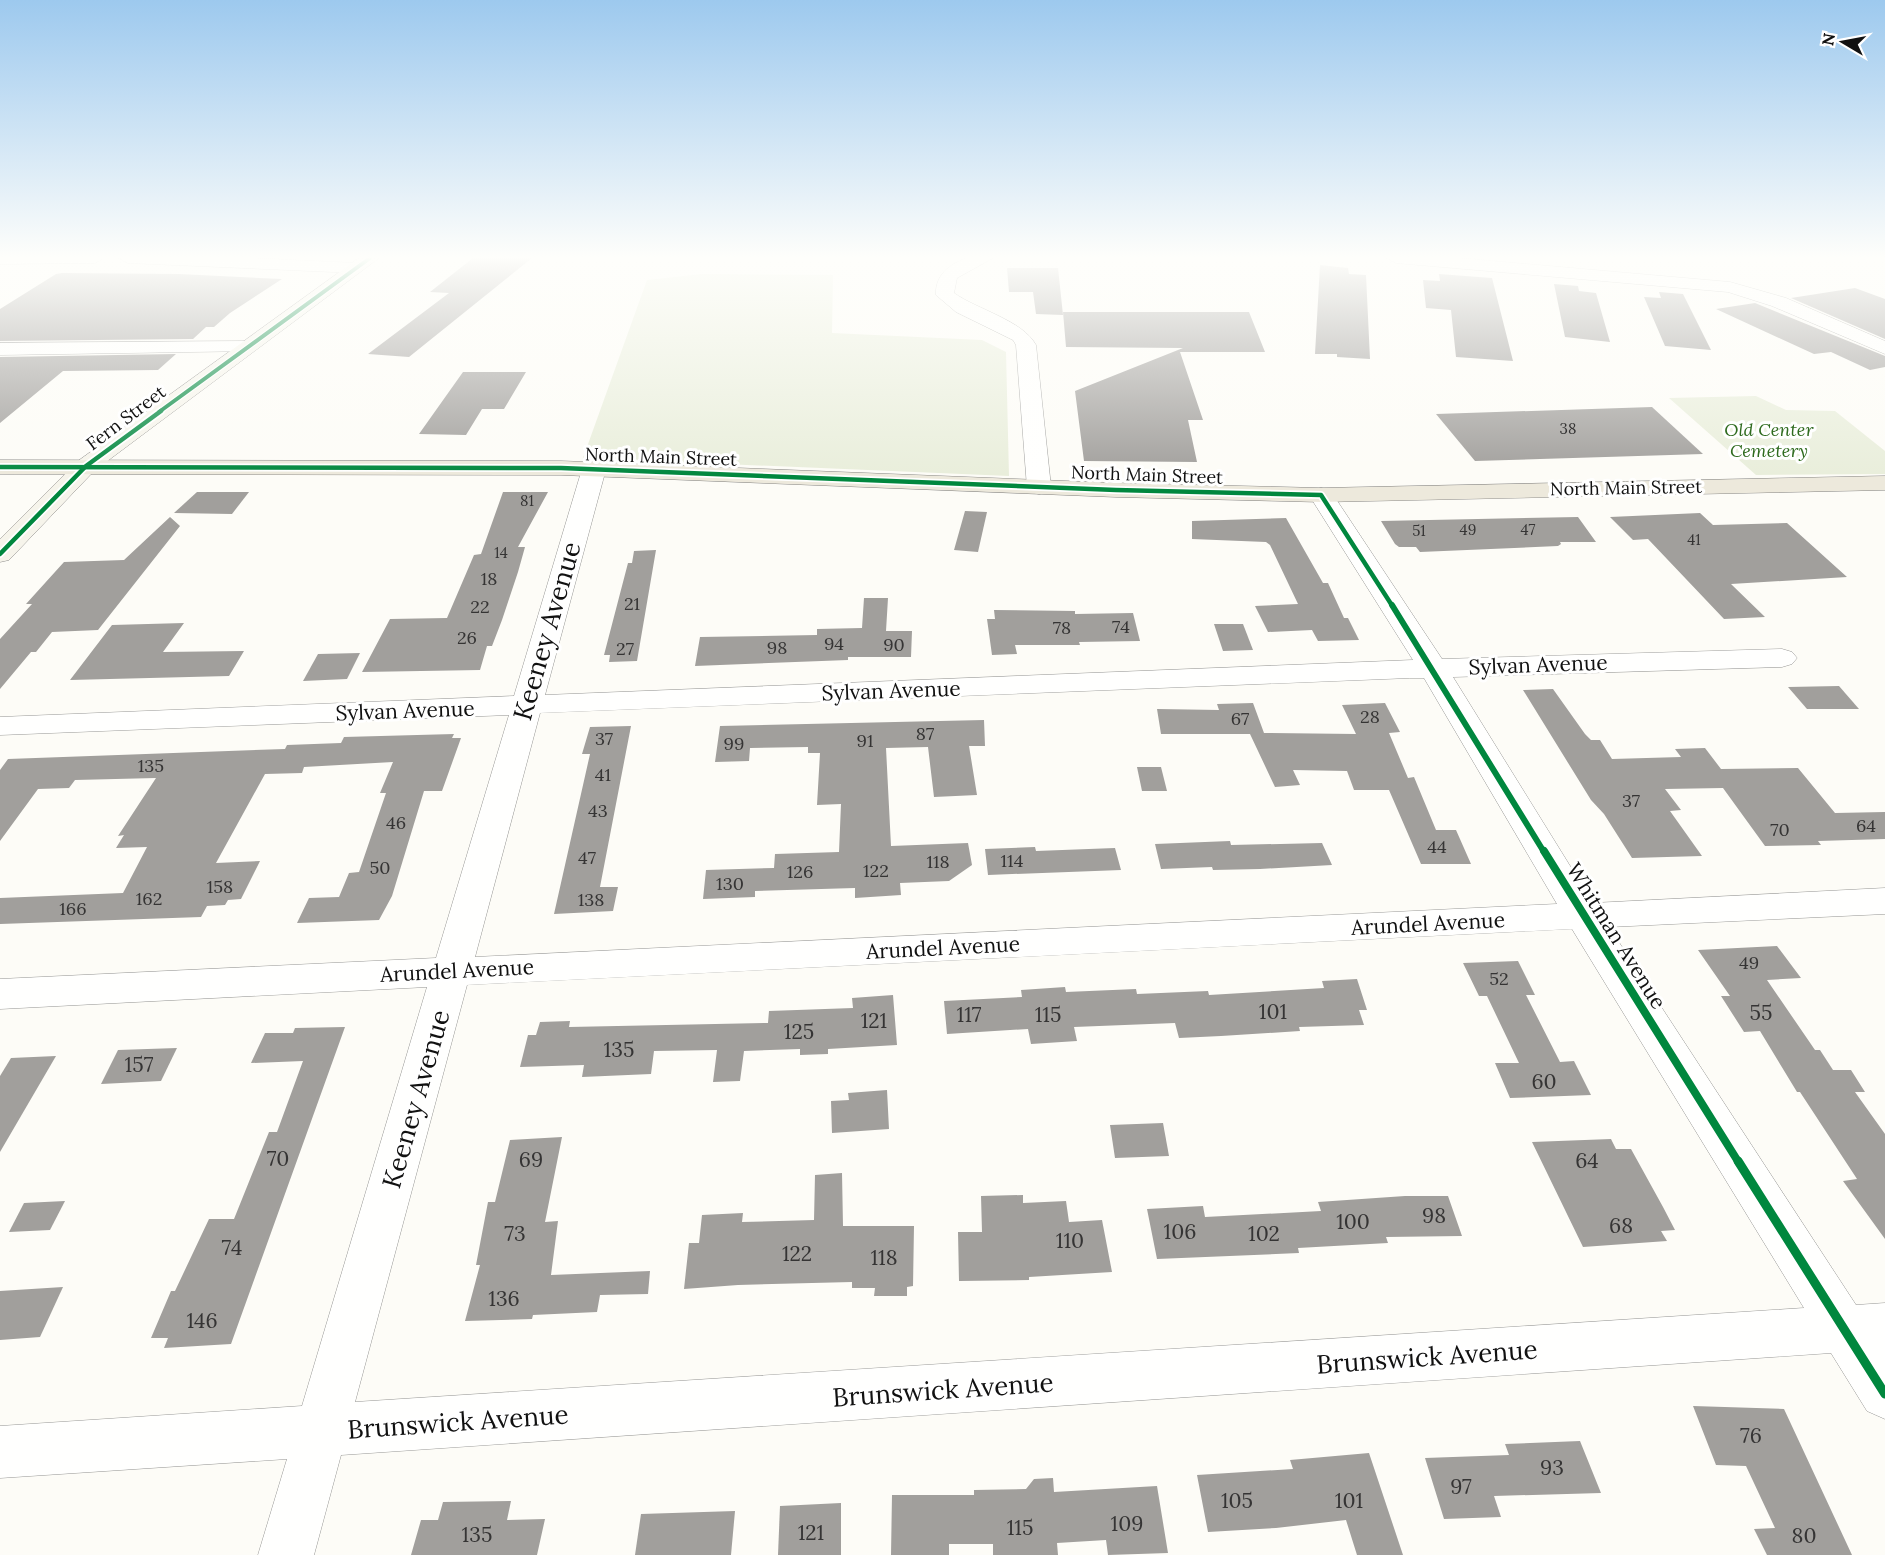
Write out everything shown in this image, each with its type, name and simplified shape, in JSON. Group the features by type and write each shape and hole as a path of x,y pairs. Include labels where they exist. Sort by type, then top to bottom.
{"main road":[{"name":"North Main Street","path":"0,467 594,469 1320,495 1885,483"}],"street":[{"name":"Fern Street","path":"0,554 86,466 270,331"},
{"path":"1010,331 1021,336 1026,345 1039,486"},
{"path":"1845,331 1885,348"},
{"path":"0,349 247,347"},
{"name":"Keeney Avenue","path":"286,1555 594,469"},
{"name":"Whitman Avenue","path":"1320,495 1432,668 1584,916 1865,1328 1885,1394"},
{"name":"Sylvan Avenue","path":"0,726 1432,668 1782,657"},
{"name":"Arundel Avenue","path":"0,994 1885,901"},
{"name":"Brunswick Avenue","path":"0,1452 1865,1328"}],"green space":[{"path":"629,331 832,331 832,333 982,340 1006,352 1009,476 583,458"},
{"name":"Old Center Cemetery","path":"1756,396 1786,410 1835,411 1885,451 1885,474 1756,475 1669,398"}],"building":[{"path":"0,331 202,331 193,339 0,341"},
{"path":"399,331 442,331 409,357 368,354"},
{"path":"1065,331 1256,331 1265,352 1180,352 1203,420 1188,420 1197,462 1084,461 1075,391 1183,348 1066,347"},
{"path":"1316,331 1369,331 1370,359 1337,357 1337,354 1315,354"},
{"path":"1453,331 1505,331 1513,361 1456,357"},
{"path":"1564,331 1607,331 1610,342 1565,337"},
{"path":"1658,331 1701,331 1711,350 1665,346"},
{"path":"1763,331 1823,331 1885,356 1885,367 1870,370 1831,352 1814,354"},
{"path":"1866,331 1885,331 1885,339"},
{"path":"176,354 158,370 63,371 0,423 0,357"},
{"path":"463,372 526,372 504,409 482,409 466,435 419,434"},
{"path":"1652,407 1703,454 1475,461 1436,414"},
{"path":"197,492 249,492 232,514 174,513"},
{"path":"503,492 548,492 518,547 525,547 518,572 492,646 487,646 480,670 362,672 390,619 447,618 474,555 481,554"},
{"path":"965,511 987,512 978,552 954,550"},
{"path":"1700,513 1713,525 1787,523 1847,577 1731,584 1765,617 1724,619 1648,539 1633,540 1610,517"},
{"path":"170,517 180,526 98,630 52,632 36,652 31,652 0,689 0,639 32,604 26,604 64,562 124,560"},
{"path":"1578,517 1596,542 1560,542 1558,546 1420,552 1416,547 1399,547 1395,544 1381,521"},
{"path":"1286,518 1323,583 1328,583 1344,618 1348,618 1359,640 1318,641 1312,630 1268,632 1255,606 1298,604 1270,545 1266,542 1192,539 1192,521"},
{"path":"656,550 637,661 609,662 610,655 604,655 628,563 632,563 634,551"},
{"path":"864,598 888,598 886,631 912,631 911,657 848,657 848,660 695,666 700,637 817,635 817,629 862,628"},
{"path":"994,610 1075,611 1075,614 1133,613 1140,641 1079,642 1080,645 1015,645 1017,654 992,655 987,619 995,619"},
{"path":"184,623 163,652 244,651 229,676 70,680 112,625"},
{"path":"1214,624 1243,624 1253,650 1223,651"},
{"path":"360,653 347,679 303,681 318,654"},
{"path":"1839,686 1859,709 1807,709 1788,687"},
{"path":"1553,689 1585,734 1591,740 1600,740 1612,759 1681,757 1675,749 1705,748 1721,769 1798,768 1835,813 1885,812 1885,839 1818,841 1821,845 1765,846 1723,788 1665,789 1681,810 1670,811 1702,856 1632,858 1604,814 1591,800 1523,690"},
{"path":"1253,703 1264,733 1356,734 1342,705 1385,703 1400,732 1389,733 1408,778 1414,777 1436,830 1456,830 1471,864 1421,864 1389,790 1354,790 1347,771 1293,770 1300,785 1275,787 1250,734 1161,734 1157,709 1219,710 1217,704"},
{"path":"984,720 985,746 969,746 977,795 934,797 928,747 886,748 891,846 968,843 972,865 949,881 900,883 901,895 855,898 855,888 755,891 755,897 703,899 706,870 774,868 775,854 839,852 841,804 817,805 820,753 808,753 808,747 750,748 749,761 715,762 720,726"},
{"path":"631,726 600,887 618,887 613,911 554,914 590,754 582,754 590,727"},
{"path":"454,734 452,738 461,738 442,791 424,791 392,896 379,920 297,923 309,898 339,897 349,873 359,872 386,793 380,793 393,762 304,767 302,773 265,774 216,863 260,861 241,899 228,900 225,905 207,906 201,917 0,924 0,898 123,893 147,847 116,848 124,835 118,836 156,778 75,780 69,788 38,789 0,841 0,770 8,759 285,749 287,745 341,743 344,737"},
{"path":"1137,767 1161,767 1167,791 1142,791"},
{"path":"1230,841 1231,845 1322,843 1332,865 1260,869 1213,870 1212,867 1161,869 1155,844"},
{"path":"1035,847 1036,851 1115,848 1121,870 988,875 985,849"},
{"path":"1777,946 1801,978 1767,980 1815,1050 1820,1050 1833,1070 1851,1070 1865,1092 1855,1092 1885,1134 1885,1239 1843,1181 1857,1179 1800,1092 1797,1092 1760,1031 1744,1032 1721,996 1730,996 1698,950"},
{"path":"1518,961 1535,995 1526,995 1560,1062 1574,1061 1591,1095 1510,1098 1495,1063 1519,1063 1487,996 1479,996 1463,963"},
{"path":"1357,979 1367,1010 1359,1010 1364,1025 1299,1027 1300,1031 1179,1038 1175,1023 1074,1027 1077,1041 1031,1044 1028,1029 947,1034 944,1001 1022,997 1021,990 1065,987 1066,992 1136,989 1137,994 1208,991 1209,995 1324,988 1322,981"},
{"path":"893,995 897,1045 828,1049 828,1054 800,1055 800,1049 744,1051 740,1081 713,1082 717,1050 654,1051 651,1074 582,1077 584,1065 520,1067 528,1035 536,1035 540,1022 570,1021 569,1027 768,1023 769,1011 853,1008 852,998"},
{"path":"345,1027 231,1344 164,1348 168,1338 151,1338 171,1291 175,1291 209,1219 234,1219 269,1132 277,1132 303,1061 251,1063 265,1033 293,1033 295,1028"},
{"path":"177,1048 161,1081 101,1084 118,1050"},
{"path":"56,1056 0,1152 0,1076 11,1058"},
{"path":"887,1090 889,1129 832,1133 831,1101 849,1100 848,1093"},
{"path":"1163,1123 1169,1156 1115,1158 1110,1125"},
{"path":"562,1137 545,1222 558,1221 551,1275 650,1271 648,1294 600,1295 597,1312 533,1315 532,1319 465,1321 480,1265 476,1265 488,1202 495,1202 510,1140"},
{"path":"1611,1139 1616,1149 1631,1149 1663,1207 1675,1230 1661,1231 1667,1241 1583,1247 1532,1142"},
{"path":"842,1173 843,1226 914,1226 913,1286 907,1287 907,1296 874,1296 875,1288 852,1288 852,1282 684,1289 689,1243 699,1243 702,1215 743,1213 742,1222 814,1220 815,1175"},
{"path":"1023,1195 1023,1203 1066,1201 1069,1222 1102,1220 1112,1272 1029,1277 1029,1280 959,1281 958,1232 982,1232 981,1196"},
{"path":"1405,1196 1448,1196 1462,1236 1386,1237 1388,1243 1298,1248 1299,1253 1157,1259 1147,1209 1203,1206 1205,1217 1321,1211 1318,1202"},
{"path":"65,1201 50,1230 9,1232 24,1203"},
{"path":"63,1287 40,1337 0,1340 0,1291"},
{"path":"1693,1406 1784,1409 1852,1555 1767,1555 1754,1529 1775,1528 1746,1466 1716,1465"},
{"path":"1580,1441 1601,1493 1494,1496 1501,1517 1444,1519 1425,1458 1509,1455 1505,1444"},
{"path":"1369,1453 1403,1555 1357,1555 1346,1520 1276,1528 1208,1532 1197,1475 1293,1469 1290,1460"},
{"path":"1053,1478 1054,1492 1157,1486 1168,1553 1108,1555 1106,1540 1057,1543 1058,1555 993,1555 993,1544 949,1544 949,1555 891,1555 892,1495 974,1495 974,1490 1026,1489 1034,1479"},
{"path":"511,1501 507,1520 545,1519 537,1555 411,1555 421,1520 438,1520 443,1502"},
{"path":"841,1503 841,1555 778,1555 780,1506"},
{"path":"735,1511 731,1555 635,1555 641,1514"}],"cycle path":[{"path":"0,554 86,466 271,331"},
{"path":"0,467 561,468 1116,490 1321,495 1441,681 1595,936 1885,1394"}]}
